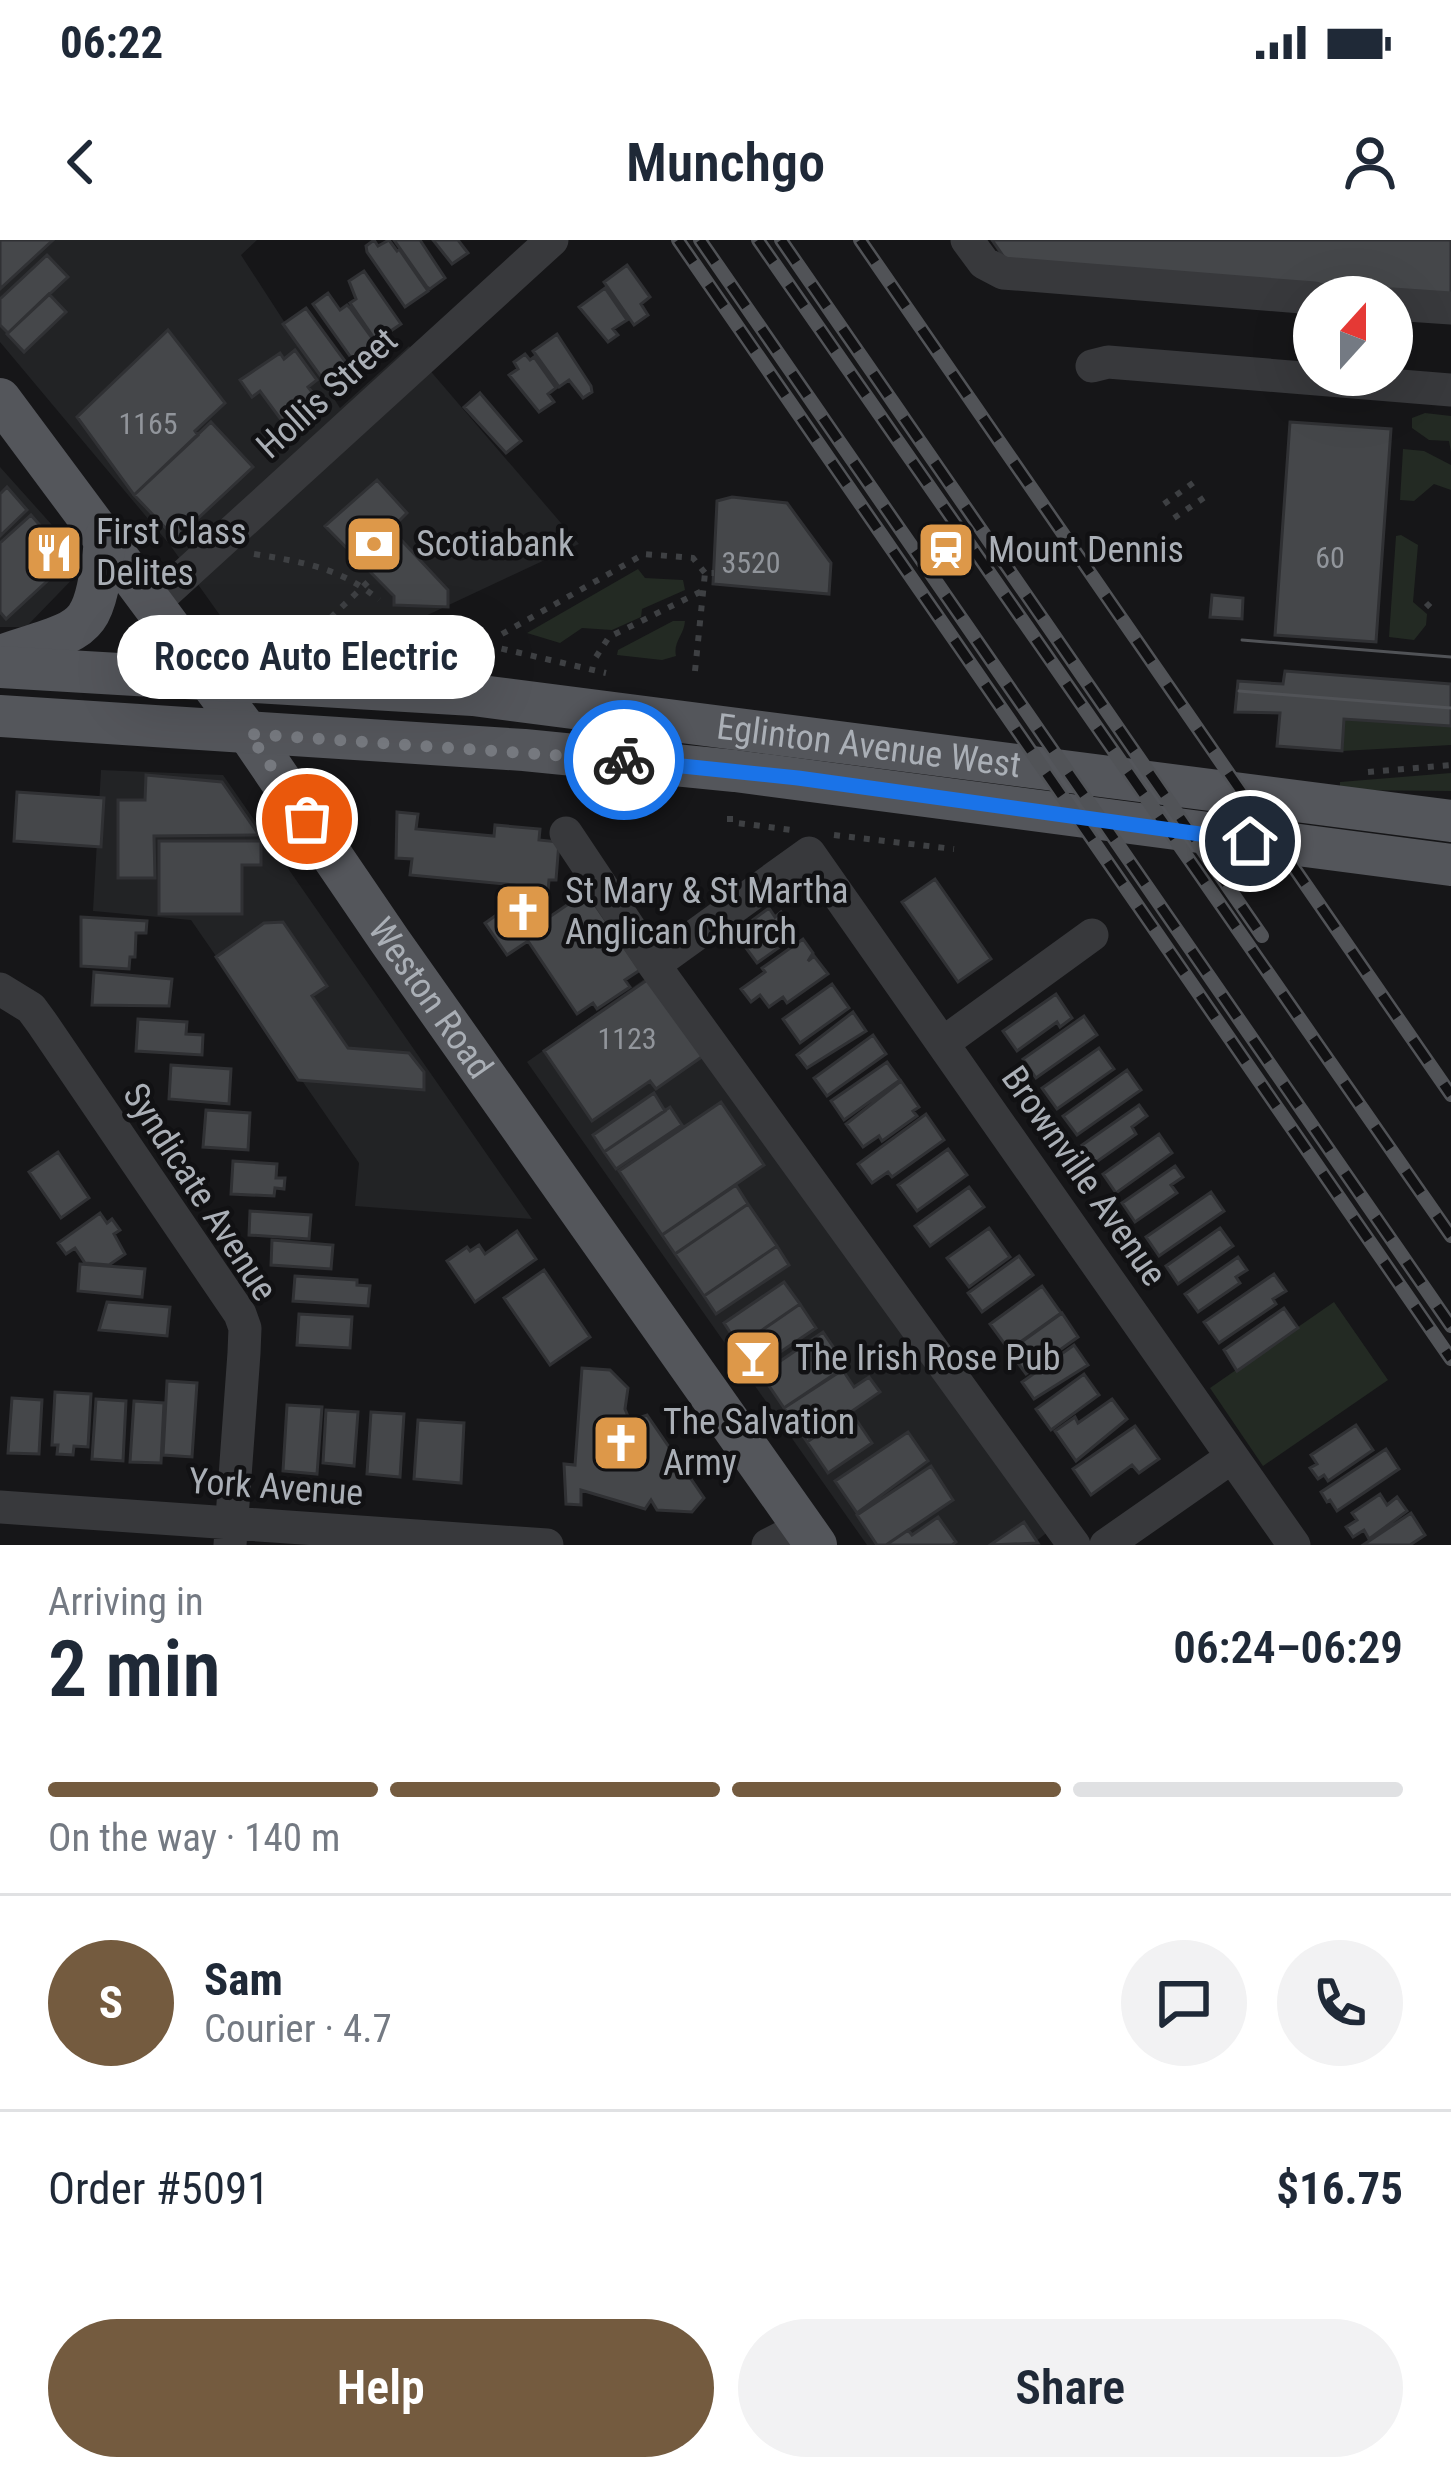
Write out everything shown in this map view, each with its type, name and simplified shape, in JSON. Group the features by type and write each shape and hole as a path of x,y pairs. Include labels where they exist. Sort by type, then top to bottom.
{"main road":[{"name":"Weston Road","path":"0,398 249,734 796,1539"},
{"path":"0,656 65,634 86,621 96,604 106,536"},
{"name":"Eglinton Avenue West","path":"0,668 473,694 1451,821"},
{"name":"Eglinton Avenue West","path":"0,716 524,750 735,771 1451,866"}],"street":[{"name":"Hollis Street","path":"154,603 552,240"},
{"path":"967,240 984,263 1003,273 1293,296"},
{"path":"1413,305 1451,308"},
{"path":"1092,366 1108,362 1451,390"},
{"path":"566,833 654,965 1074,1545"},
{"path":"654,965 813,839"},
{"name":"Brownville Avenue","path":"813,839 943,1043 1294,1545"},
{"path":"943,1043 1092,935"},
{"name":"Syndicate Avenue","path":"0,989 31,1008 240,1314 244,1341 231,1534"},
{"path":"1106,1545 1232,1457"},
{"name":"York Avenue","path":"0,1507 231,1534 547,1545"}],"path":[{"path":"1164,504 1197,480"},
{"path":"1174,518 1208,495"},
{"path":"254,554 323,566 379,600"},
{"path":"502,634 644,554 693,558 709,573 702,591 694,671"},
{"path":"320,629 374,576"},
{"path":"596,657 608,637 702,591"},
{"path":"278,633 362,632"},
{"path":"730,816 730,822 813,839 954,849"}],"shaded area":[{"path":"0,240 257,240 241,255 340,408 409,346 579,544 419,619 403,650 270,645 224,621 170,545 0,342"},
{"path":"1425,413 1451,416 1451,452 1449,441 1429,440 1412,428 1412,418"},
{"path":"1403,449 1424,451 1451,465 1451,490 1434,484 1414,501 1400,500"},
{"path":"0,467 87,564 26,627 0,627"},
{"path":"1396,536 1418,545 1413,602 1427,614 1426,625 1414,640 1389,637"},
{"path":"638,569 645,578 683,580 685,590 642,609 641,617 612,630 582,628 560,643 527,633"},
{"path":"673,621 685,621 676,656 662,660 617,655 618,650"},
{"path":"1344,719 1451,726 1451,745 1342,751"},
{"path":"101,770 223,775 532,1219 355,1206 359,1163 191,920 93,911"},
{"path":"1451,773 1451,791 1340,790 1340,782"},
{"path":"660,968 1049,1531 1031,1545 867,1545 527,1062"},
{"path":"1334,1302 1388,1380 1263,1466 1210,1388"}],"building":[{"path":"0,240 53,240 0,289"},
{"path":"374,240 378,246 389,240 399,249 428,291 405,307 367,252 366,246"},
{"path":"394,240 420,240 445,278 427,287"},
{"path":"433,240 458,240 468,253 452,264"},
{"path":"992,240 1451,240 1451,294 1413,291 1413,276 1293,276 1293,283 1008,263"},
{"path":"47,255 68,277 8,333 0,325 0,299"},
{"path":"627,265 650,297 641,304 648,315 634,325 604,282"},
{"path":"364,271 401,324 376,341 350,303 356,299 349,281"},
{"path":"605,288 627,320 613,329 618,335 608,342 579,307"},
{"path":"328,293 340,310 347,305 351,309 375,342 352,359 313,304"},
{"path":"49,294 66,312 24,352 7,334"},
{"path":"306,308 350,368 327,385 283,324"},
{"path":"168,330 225,403 134,495 77,417"},
{"path":"557,334 591,386 592,392 583,398 569,380 559,387 533,351"},
{"path":"295,350 317,380 308,387 316,397 282,421 260,391 252,397 240,380 280,353 284,359"},
{"path":"525,354 530,360 534,357 556,388 548,394 554,402 539,412 509,375 518,369 514,362"},
{"path":"480,393 521,441 506,453 464,407"},
{"path":"211,422 253,467 176,539 134,495"},
{"path":"1290,422 1391,429 1376,642 1275,635"},
{"name":"Scotiabank","path":"377,480 407,513 391,529 448,590 448,607 394,605 394,596 325,526"},
{"path":"7,487 27,510 0,536 0,494"},
{"path":"732,497 787,503 831,563 829,594 713,584 717,501"},
{"path":"31,515 70,560 6,619 0,612 0,543"},
{"path":"1212,595 1243,598 1242,619 1210,617"},
{"path":"1285,671 1451,684 1451,726 1344,719 1342,751 1277,746 1280,713 1235,712 1238,681 1283,684"},
{"path":"146,775 222,782 259,835 154,836 155,878 118,878 118,800 145,800"},
{"path":"17,792 104,798 101,847 14,841"},
{"name":"St Mary & St Martha Anglican Church","path":"397,812 418,814 416,829 494,836 495,825 540,829 539,840 559,842 556,880 549,880 545,920 586,892 640,970 625,980 630,987 597,1009 593,1003 577,1014 528,941 507,955 485,923 512,904 514,885 410,875 412,859 396,858"},
{"path":"159,841 261,841 261,865 242,865 242,914 159,914"},
{"path":"935,879 991,959 958,982 902,902"},
{"path":"769,908 775,917 781,912 790,924 783,929 791,939 757,963 735,933"},
{"path":"81,917 147,921 146,933 136,933 129,969 81,966"},
{"path":"283,922 327,986 312,996 348,1048 409,1053 424,1072 424,1090 298,1080 216,957 264,923"},
{"path":"803,939 813,953 808,961 814,956 828,974 787,1003 783,997 769,1007 760,995 751,1002 741,989"},
{"path":"94,972 172,979 169,1006 92,1005"},
{"path":"650,978 703,1056 656,1089 650,1081 592,1121 544,1051"},
{"path":"832,984 849,1008 800,1043 783,1019"},
{"path":"1056,994 1072,1018 1060,1027 1057,1022 1017,1051 1003,1031"},
{"path":"853,1012 866,1031 807,1068 797,1055"},
{"path":"1084,1016 1097,1035 1036,1078 1023,1059"},
{"path":"138,1019 187,1022 186,1034 203,1035 202,1055 136,1051"},
{"path":"873,1035 886,1054 827,1096 814,1078"},
{"path":"1099,1048 1114,1069 1057,1109 1042,1088"},
{"path":"887,1062 900,1080 844,1120 831,1101"},
{"path":"171,1065 231,1069 229,1104 169,1099"},
{"path":"1127,1070 1141,1090 1077,1135 1063,1116"},
{"path":"901,1081 919,1107 913,1111 917,1116 882,1141 879,1136 863,1147 846,1124"},
{"path":"654,1093 665,1111 604,1152 593,1135"},
{"path":"721,1102 764,1165 662,1235 619,1171"},
{"path":"1139,1105 1147,1116 1132,1127 1136,1134 1095,1163 1082,1145"},
{"path":"670,1107 682,1125 616,1169 604,1152"},
{"path":"206,1110 250,1113 248,1150 203,1147"},
{"path":"926,1114 944,1140 892,1177 888,1172 872,1183 858,1164"},
{"path":"1159,1134 1172,1153 1116,1193 1103,1174"},
{"path":"948,1149 967,1175 917,1211 898,1185"},
{"path":"58,1152 89,1198 61,1218 29,1172"},
{"path":"233,1161 277,1164 276,1178 285,1178 284,1189 275,1188 274,1196 231,1194"},
{"path":"1175,1166 1183,1177 1171,1185 1177,1193 1135,1222 1122,1203"},
{"path":"736,1185 748,1204 675,1254 662,1235"},
{"path":"969,1187 984,1207 930,1246 915,1226"},
{"path":"1211,1192 1224,1211 1159,1256 1146,1237"},
{"path":"748,1204 777,1246 704,1296 675,1254"},
{"path":"250,1211 311,1215 309,1239 249,1235"},
{"path":"100,1213 120,1230 114,1234 125,1254 109,1265 85,1263 75,1248 66,1254 58,1243"},
{"path":"989,1228 1010,1257 969,1287 947,1258"},
{"path":"1220,1228 1233,1246 1178,1284 1166,1266"},
{"path":"517,1231 536,1259 475,1302 447,1261 467,1247 470,1251 479,1245 485,1254"},
{"path":"272,1240 333,1245 331,1269 271,1265"},
{"path":"777,1246 789,1265 716,1314 704,1296"},
{"path":"1019,1256 1033,1275 982,1312 968,1293"},
{"path":"1238,1257 1247,1270 1236,1277 1240,1283 1198,1312 1185,1294"},
{"path":"80,1264 145,1269 142,1297 78,1291"},
{"path":"544,1270 590,1337 550,1365 504,1298"},
{"path":"1274,1274 1286,1291 1273,1299 1276,1304 1219,1343 1204,1322"},
{"path":"295,1276 357,1280 357,1285 370,1286 368,1306 293,1301"},
{"path":"784,1282 800,1304 739,1346 724,1323"},
{"path":"1042,1286 1061,1313 1009,1350 990,1324"},
{"path":"107,1302 170,1307 167,1336 99,1330"},
{"path":"800,1304 816,1328 755,1369 739,1346"},
{"path":"1284,1308 1298,1328 1237,1371 1224,1350"},
{"path":"1062,1313 1078,1337 1026,1374 1009,1351"},
{"path":"299,1314 352,1317 350,1348 297,1345"},
{"path":"823,1332 847,1367 784,1408 761,1374"},
{"path":"1074,1345 1088,1365 1034,1399 1022,1382"},
{"name":"The Salvation Army","path":"582,1368 610,1370 628,1388 625,1409 630,1421 647,1415 704,1498 692,1512 657,1510 651,1500 645,1509 581,1490 581,1505 566,1504 564,1464 575,1465"},
{"path":"842,1369 854,1387 869,1377 880,1392 807,1442 784,1408"},
{"path":"1084,1374 1099,1395 1051,1430 1036,1409"},
{"path":"167,1381 197,1383 192,1457 163,1455"},
{"path":"55,1392 91,1394 88,1447 74,1446 73,1455 57,1454 58,1445 52,1445"},
{"path":"12,1398 42,1400 39,1454 8,1453"},
{"path":"96,1399 126,1401 123,1461 92,1459"},
{"path":"1112,1399 1127,1419 1076,1461 1055,1431 1075,1417 1078,1423"},
{"path":"134,1401 164,1403 161,1463 130,1462"},
{"path":"287,1405 322,1407 317,1474 283,1471"},
{"path":"326,1410 358,1412 354,1466 323,1463"},
{"path":"371,1412 404,1414 400,1477 367,1474"},
{"path":"851,1412 872,1443 828,1473 807,1442"},
{"path":"418,1420 464,1423 461,1483 414,1479"},
{"path":"1356,1425 1373,1450 1328,1481 1324,1475 1318,1479 1310,1468 1317,1464 1311,1455"},
{"path":"1135,1426 1159,1459 1139,1473 1132,1465 1091,1495 1073,1469"},
{"path":"908,1432 928,1461 857,1513 835,1481"},
{"path":"1386,1449 1399,1469 1337,1511 1327,1502 1321,1492"},
{"path":"931,1466 953,1500 886,1545 877,1545 857,1515"},
{"path":"1380,1494 1387,1505 1397,1497 1407,1511 1369,1539 1364,1530 1353,1537 1346,1527 1357,1520 1352,1513"},
{"path":"1411,1513 1425,1535 1410,1545 1363,1545"},
{"path":"938,1517 956,1542 952,1545 886,1545 908,1530 912,1535"},
{"path":"1024,1522 1038,1543 990,1545"}],"tram line":[{"path":"1242,640 1451,657"},
{"path":"1239,691 1451,708"}],"railway":[{"path":"678,240 1451,1359"},
{"path":"700,240 1451,1326"},
{"path":"758,240 1451,1236"},
{"path":"781,240 1262,936"},
{"path":"860,240 1451,1095"}],"way so far":[{"path":"307,819 249,734 624,760"}],"place":[{"name":"Scotiabank","path":"374,544"},
{"name":"Mount Dennis","path":"946,550"},
{"name":"First Class Delites","path":"54,553"},
{"name":"Rocco Auto Electric","path":"307,819"},
{"name":"St Mary & St Martha Anglican Church","path":"523,912"},
{"name":"The Irish Rose Pub","path":"753,1358"},
{"name":"The Salvation Army","path":"621,1443"}],"route":[{"path":"624,760 798,778 1250,841"}]}
